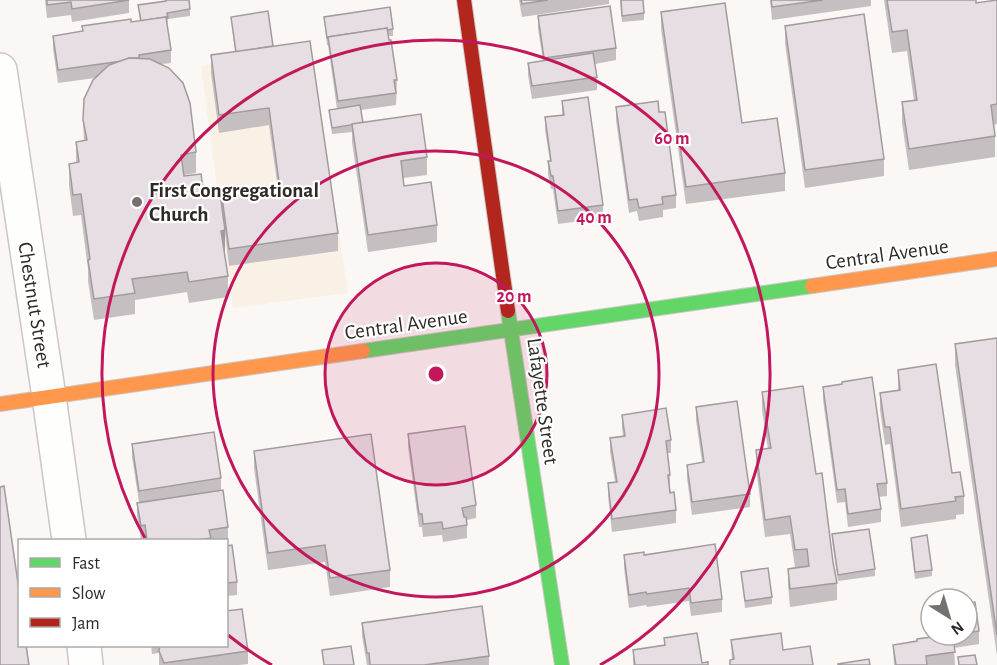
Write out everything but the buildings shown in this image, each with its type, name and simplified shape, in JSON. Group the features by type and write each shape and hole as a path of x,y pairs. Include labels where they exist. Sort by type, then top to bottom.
{"street":[{"name":"Lafayette Street","path":"465,0 561,665"},
{"name":"Chestnut Street","path":"0,70 69,539"},
{"name":"Central Avenue","path":"0,404 997,259"},
{"path":"84,647 86,665"}],"shaded area":[{"path":"311,48 348,293 233,308 201,66"}],"traffic: fast":[{"path":"363,351 812,286"},
{"path":"508,311 562,665"}],"traffic: slow":[{"path":"812,286 997,259"},
{"path":"0,404 363,351"}],"traffic: jam":[{"path":"464,0 508,311"}],"place":[{"name":"First Congregational Church","path":"137,202"}]}
